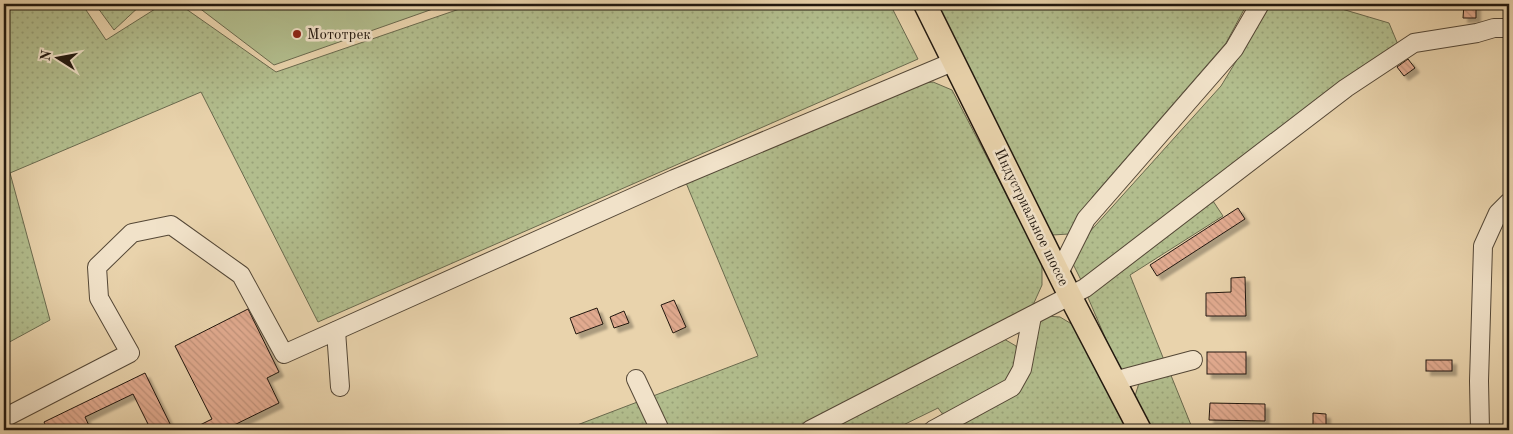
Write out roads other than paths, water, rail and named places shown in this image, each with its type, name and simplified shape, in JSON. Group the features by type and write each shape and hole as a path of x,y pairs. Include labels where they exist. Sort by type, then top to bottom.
{"main road":[{"name":"Индустриальное шоссе","path":"925,4 1069,294 1140,430"}],"street":[{"path":"1059,273 1086,219 1234,49 1260,4"},
{"path":"810,430 1032,316 1069,294 1085,288 1346,88 1414,43 1477,33 1494,28 1509,28"},
{"path":"4,418 130,353 99,298 97,267 132,232 171,225 241,275 284,354 674,179 954,60"},
{"path":"1480,430 1479,381 1483,246 1498,213 1509,202"},
{"path":"933,430 1012,387 1022,369 1032,316"},
{"path":"336,331 340,387"},
{"path":"1114,381 1193,360"},
{"path":"636,379 660,430"}],"place":[{"name":"Мототрек","path":"297,34"}]}
